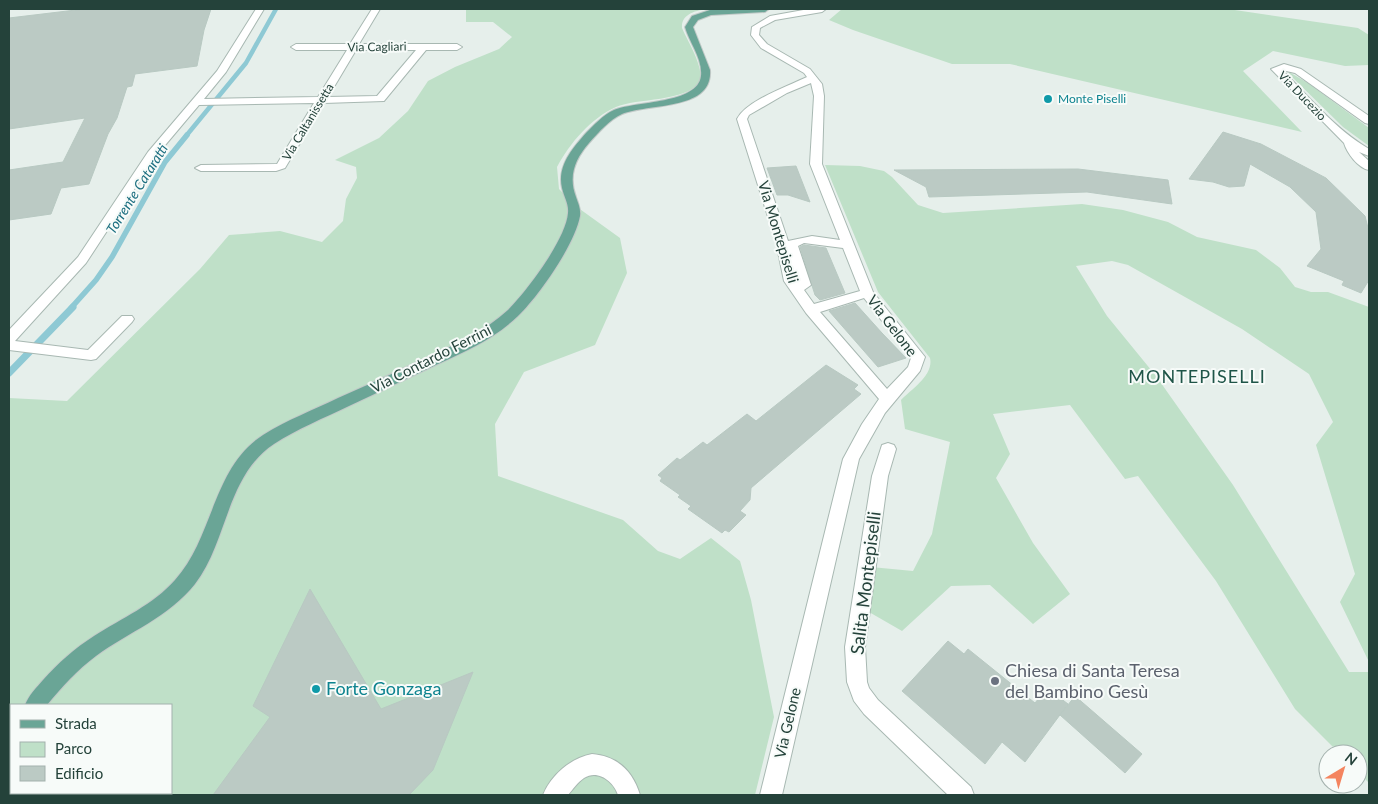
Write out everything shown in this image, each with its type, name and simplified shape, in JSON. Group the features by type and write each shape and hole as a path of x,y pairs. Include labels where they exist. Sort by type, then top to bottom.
{"main road":[{"name":"Via Contardo Ferrini","path":"36,704 72,664 89,650 164,602 184,582 206,546 234,478 242,465 262,445 308,419 456,350 511,316 533,291 569,228 574,210 565,174 566,166 573,155 599,126 617,113 636,106 683,99 702,89 705,84 706,71 689,27 695,18 710,13 765,9"}],"street":[{"path":"127,319 91,355 13,343 82,260 152,154 201,102 260,9"},
{"name":"Via Caltanissetta","path":"201,168 276,168 281,166 376,9"},
{"path":"813,78 798,65 764,46 756,35 755,30 756,27 766,20 822,9"},
{"path":"201,102 380,99 424,46"},
{"name":"Via Cagliari","path":"296,47 457,47"},
{"name":"Via Ducezio","path":"1369,121 1298,71 1278,67 1276,69 1348,141 1369,153"},
{"name":"Via Montepiselli","path":"813,78 784,91 742,115 742,119 782,242 790,281 811,310 887,398"},
{"name":"Via Gelone","path":"771,795 846,475 858,445 887,398 915,369 918,357 866,293 816,164 819,96 817,84 813,78"},
{"path":"1348,141 1352,151 1369,167"},
{"path":"795,289 804,285 791,244 814,240 849,246"},
{"path":"811,310 866,293"},
{"name":"Salita Montepiselli","path":"888,448 880,476 855,647 857,682 862,694 871,707 963,795"},
{"path":"554,795 575,772 586,766 600,765 612,770 621,778 629,795"}],"green space":[{"path":"466,9 709,9 699,10 690,14 682,23 682,28 698,63 700,70 699,82 684,93 625,104 607,112 582,132 568,149 557,167 559,189 577,207 620,238 627,273 595,345 524,372 495,424 498,476 623,520 658,551 680,559 711,538 740,561 751,600 774,717 755,795 9,795 9,398 67,401 200,269 229,235 280,231 322,242 343,221 346,199 357,178 356,167 335,160 379,138 408,111 428,81 455,67 499,49 512,37 493,22 466,22"},
{"path":"842,9 1228,9 1358,28 1369,35 1369,65 1345,66 1273,51 1243,71 1302,132 1010,64 952,64 829,20"},
{"path":"1289,72 1308,83 1369,128 1369,146 1343,127"},
{"path":"825,165 860,166 884,171 918,205 943,213 1082,204 1123,210 1168,222 1197,237 1256,250 1280,268 1295,287 1311,292 1328,292 1369,307 1369,662 1340,602 1355,574 1316,445 1333,422 1309,374 1242,329 1128,265 1112,261 1076,266 1107,316 1156,376 1233,485 1349,672 1369,672 1369,783 1368,744 1330,744 1295,709 1216,581 1138,476 1125,479 1070,405 993,414 1010,454 996,478 1033,543 1070,594 1033,624 990,585 951,586 902,631 869,612 871,567 913,571 932,534 950,442 905,429 901,400 925,376 929,370 930,358 878,292"}],"building":[{"path":"84,9 211,9 204,30 197,66 135,74 132,86 127,87 117,118 108,134 89,184 61,188 51,214 9,220 9,170 63,162 85,118 9,129 9,18"},
{"path":"1223,132 1261,144 1326,178 1365,216 1369,232 1369,280 1361,293 1342,285 1344,281 1307,266 1321,249 1316,212 1290,187 1250,164 1244,186 1229,187 1213,182 1189,179"},
{"path":"796,166 810,202 788,195 777,195 767,168"},
{"path":"1078,169 1168,180 1172,204 1087,192 929,197 926,187 894,170"},
{"path":"804,245 826,248 845,293 820,300 815,295 800,247"},
{"path":"855,303 906,358 878,367 829,311"},
{"path":"826,365 858,385 854,389 861,394 751,488 750,500 740,511 746,515 729,532 725,530 722,533 688,509 691,506 678,497 680,495 660,481 662,478 658,475 677,458 680,460 703,442 707,445 747,414 756,421"},
{"name":"Forte Gonzaga","path":"310,589 381,709 473,672 433,770 409,795 213,795 270,717 253,706"},
{"path":"948,641 964,654 968,649 1035,703 1047,688 1068,704 1025,762 1002,742 985,764 902,691"},
{"path":"1075,696 1142,754 1125,773 1060,715"}],"waterway":[{"name":"Torrente Cataratti","path":"186,136 246,63 276,9"},
{"name":"Torrente Cataratti","path":"71,308 96,280 112,257 165,162 187,135"},
{"name":"Torrente Cataratti","path":"9,373 73,307"}],"place":[{"name":"Monte Piselli","path":"1048,99"},
{"name":"Chiesa di Santa Teresa del Bambino Gesù","path":"995,681"},
{"name":"Forte Gonzaga","path":"316,689"}],"district":[{"name":"MONTEPISELLI","path":"1197,377"}]}
